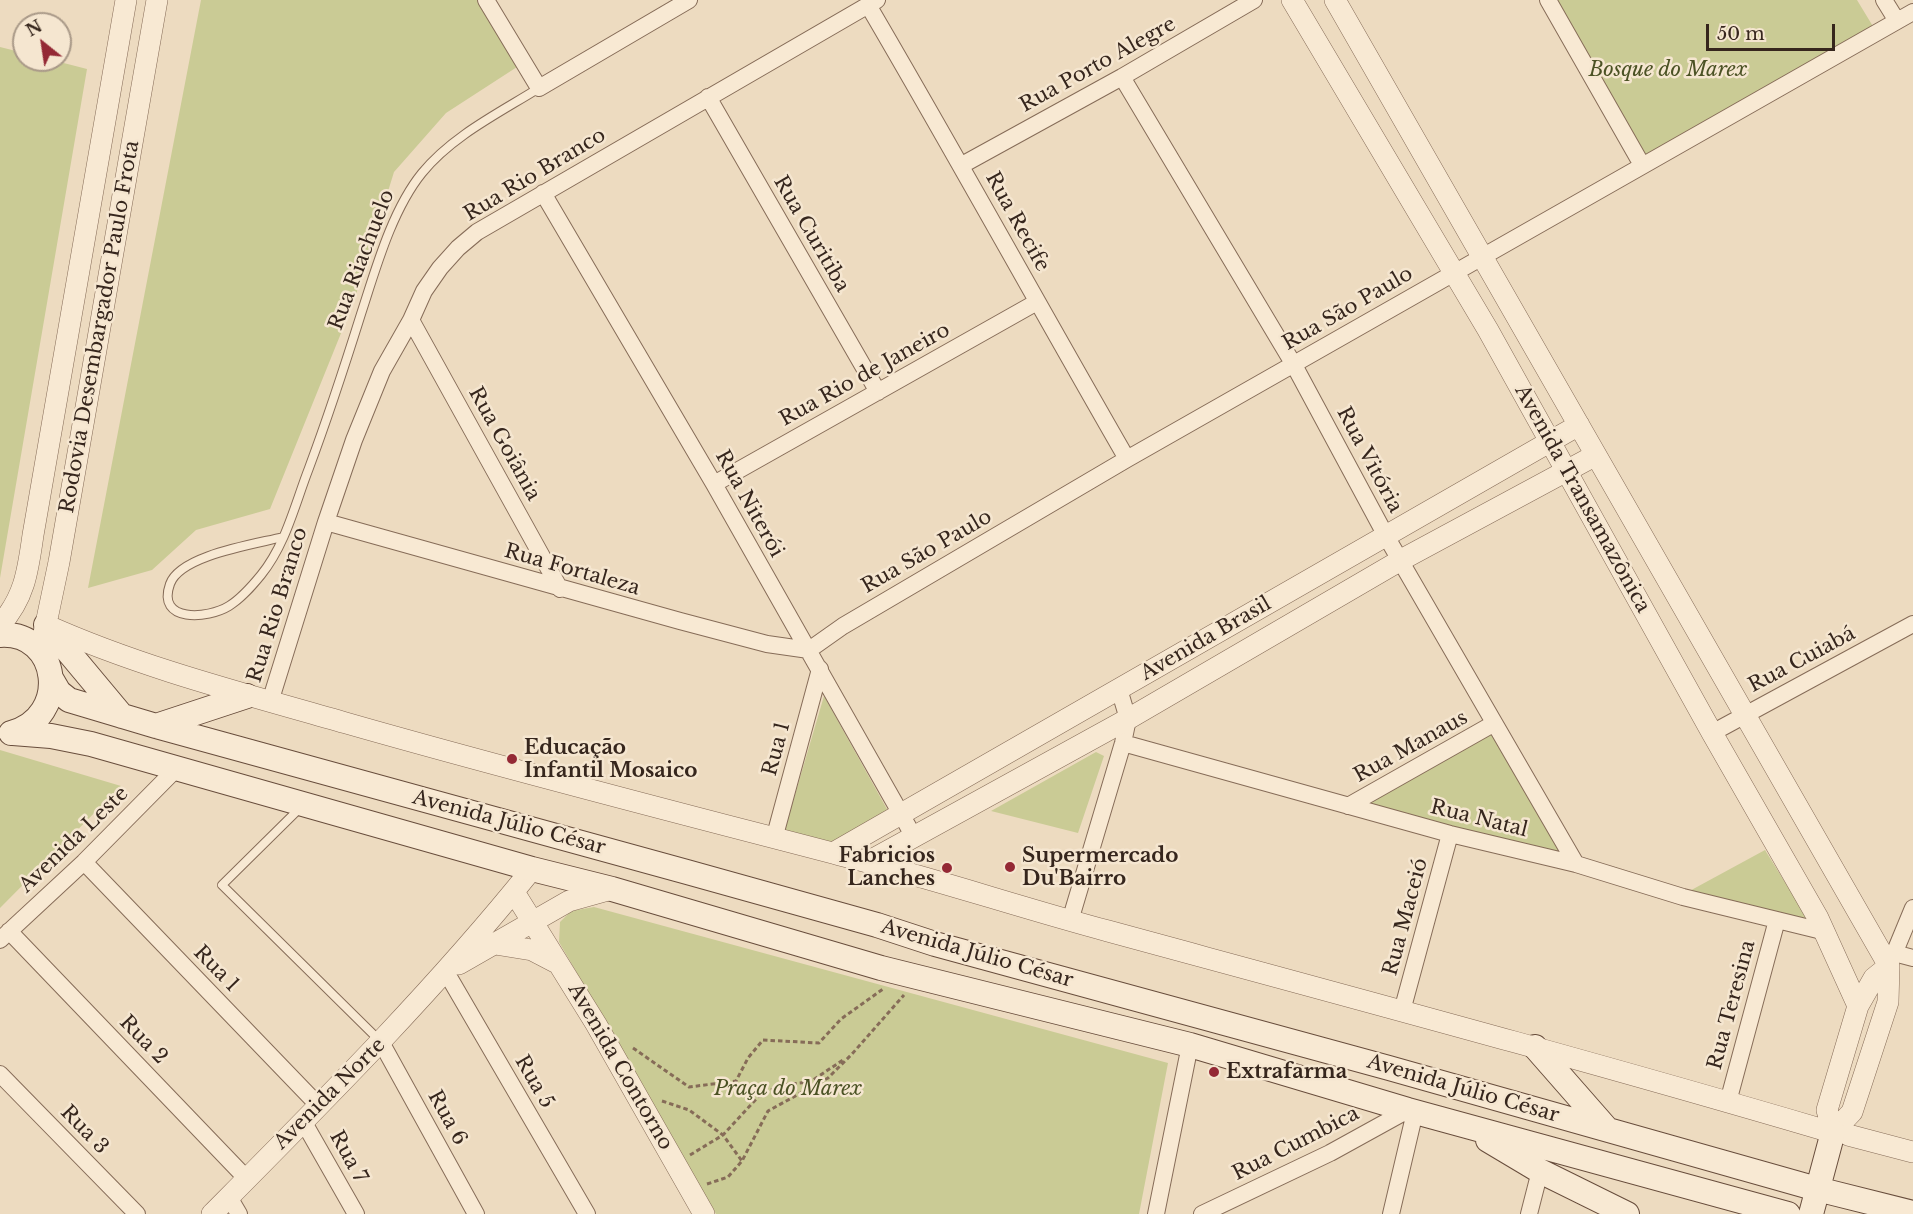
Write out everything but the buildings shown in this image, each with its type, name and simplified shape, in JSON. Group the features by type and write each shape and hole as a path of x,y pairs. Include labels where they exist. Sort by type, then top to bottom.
{"main road":[{"path":"46,625 122,716"},
{"path":"0,635 18,637 31,644 41,653 52,680 51,694 38,719 27,728 7,734"},
{"name":"Avenida Júlio César","path":"52,680 58,692 69,700 156,726 877,925 991,960 1606,1128 1817,1189 1913,1213"},
{"path":"156,726 259,699"},
{"name":"Avenida Júlio César","path":"7,734 51,736 92,744 912,975 1190,1045 1762,1211 1788,1214"},
{"path":"1534,1047 1606,1128"},
{"path":"1460,1123 1540,1171 1627,1214"},
{"path":"1812,1214 1817,1189 1835,1132"},
{"path":"1762,1211 1775,1176"}],"street":[{"name":"Rodovia Desembargador Paulo Frota","path":"0,625 12,611 28,571 126,0"},
{"name":"Rodovia Desembargador Paulo Frota","path":"41,653 59,562 157,0"},
{"path":"486,0 539,88"},
{"name":"Rua Porto Alegre","path":"962,165 1122,77 1254,0"},
{"name":"Avenida Transamazônica","path":"1292,0 1454,272 1567,471 1712,733 1826,932 1858,1006"},
{"name":"Avenida Transamazônica","path":"1335,0 1745,715 1892,959"},
{"path":"1548,0 1642,165"},
{"path":"1884,0 1897,21"},
{"name":"Rua Riachuelo","path":"539,88 683,2"},
{"name":"Rua Rio Branco","path":"259,699 326,522 354,440 382,371 411,320 424,291 440,268 477,232 872,2"},
{"name":"Rua Recife","path":"872,2 1037,302 1127,459"},
{"name":"Rua São Paulo","path":"809,650 843,626 1127,459 1913,12"},
{"name":"Rua Vitória","path":"1122,77 1294,365 1386,536 1576,864"},
{"name":"Rua Curitiba","path":"708,97 878,392"},
{"name":"Rua Niterói","path":"543,193 714,484 914,837"},
{"name":"Rua Rio de Janeiro","path":"714,484 1037,302"},
{"name":"Rua Goiânia","path":"411,320 560,589"},
{"name":"Avenida Brasil","path":"834,853 1579,424"},
{"name":"Avenida Brasil","path":"868,862 1128,719 1401,560 1596,455"},
{"name":"Rua Fortaleza","path":"326,522 560,589 767,644 809,650"},
{"name":"Rua Cuiabá","path":"1712,733 1913,624"},
{"path":"46,625 115,654 259,699 450,753 868,862 1070,921 1913,1152"},
{"name":"Rua 1","path":"774,839 820,669"},
{"path":"1070,921 1123,743 1128,719 1119,689"},
{"name":"Rua Manaus","path":"1348,806 1493,724"},
{"name":"Rua Natal","path":"1123,743 1450,834 1576,864 1683,897 1826,932"},
{"name":"Avenida Leste","path":"4,936 84,862 176,769"},
{"name":"Rua Maceió","path":"1402,1011 1450,834"},
{"name":"Rua 1","path":"84,862 318,1105"},
{"path":"446,972 532,869"},
{"path":"446,972 569,901 612,889"},
{"name":"Avenida Contorno","path":"514,892 596,1024 704,1214"},
{"path":"1835,1132 1851,1112 1855,1101 1888,1002 1892,959 1913,908"},
{"name":"Rua Teresina","path":"1728,1102 1777,920"},
{"name":"Rua 2","path":"4,936 246,1178"},
{"path":"495,944 532,950 559,964"},
{"path":"1835,1132 1827,1110 1858,1006 1874,978 1892,959 1913,958"},
{"name":"Avenida Norte","path":"212,1214 234,1206 246,1178 381,1042 446,972"},
{"name":"Rua 5","path":"446,972 586,1214"},
{"name":"Rua 6","path":"381,1042 476,1214"},
{"path":"1156,1214 1190,1045"},
{"name":"Rua 3","path":"0,1074 137,1214"},
{"path":"1392,1214 1412,1111"},
{"name":"Rua Cumbica","path":"1202,1214 1412,1111"},
{"name":"Rua 7","path":"303,1121 356,1214"},
{"path":"1530,1214 1540,1171"}],"lane":[{"name":"Rua Riachuelo","path":"283,537 186,564 170,582 169,601 174,610 185,615 206,615 228,607 249,590 268,566 283,537 327,419 392,229 413,186 423,172 457,141 539,88"},
{"path":"304,804 222,885 381,1042"}],"path":[{"path":"624,1043 689,1087 735,1081 748,1058 763,1040 819,1043 841,1019 912,975"},
{"path":"691,1189 728,1177 742,1161 768,1111 828,1077 852,1054 912,975"},
{"path":"676,1164 723,1135 758,1097 781,1085 810,1082 852,1054"},
{"path":"634,1092 689,1110 723,1135 742,1161"}],"green space":[{"path":"201,0 480,0 517,67 446,113 394,172 354,301 270,509 196,530 152,570 88,588"},
{"name":"Bosque do Marex","path":"1547,0 1857,0 1877,33 1642,165"},
{"path":"0,47 12,50 12,72 72,72 72,65 87,69 0,578"},
{"path":"824,696 888,811 831,845 784,832"},
{"path":"1494,725 1575,866 1354,803"},
{"path":"0,750 121,786 0,908"},
{"path":"1096,752 1104,756 1078,833 991,811"},
{"path":"1765,850 1809,921 1684,894"},
{"name":"Praça do Marex","path":"594,907 1168,1063 1139,1214 716,1214 559,942 560,922 571,911"}],"place":[{"name":"Educação Infantil Mosaico","path":"512,759"},
{"name":"Supermercado Du'Bairro","path":"1010,867"},
{"name":"Fabricios Lanches","path":"947,868"},
{"name":"Extrafarma","path":"1214,1072"}]}
